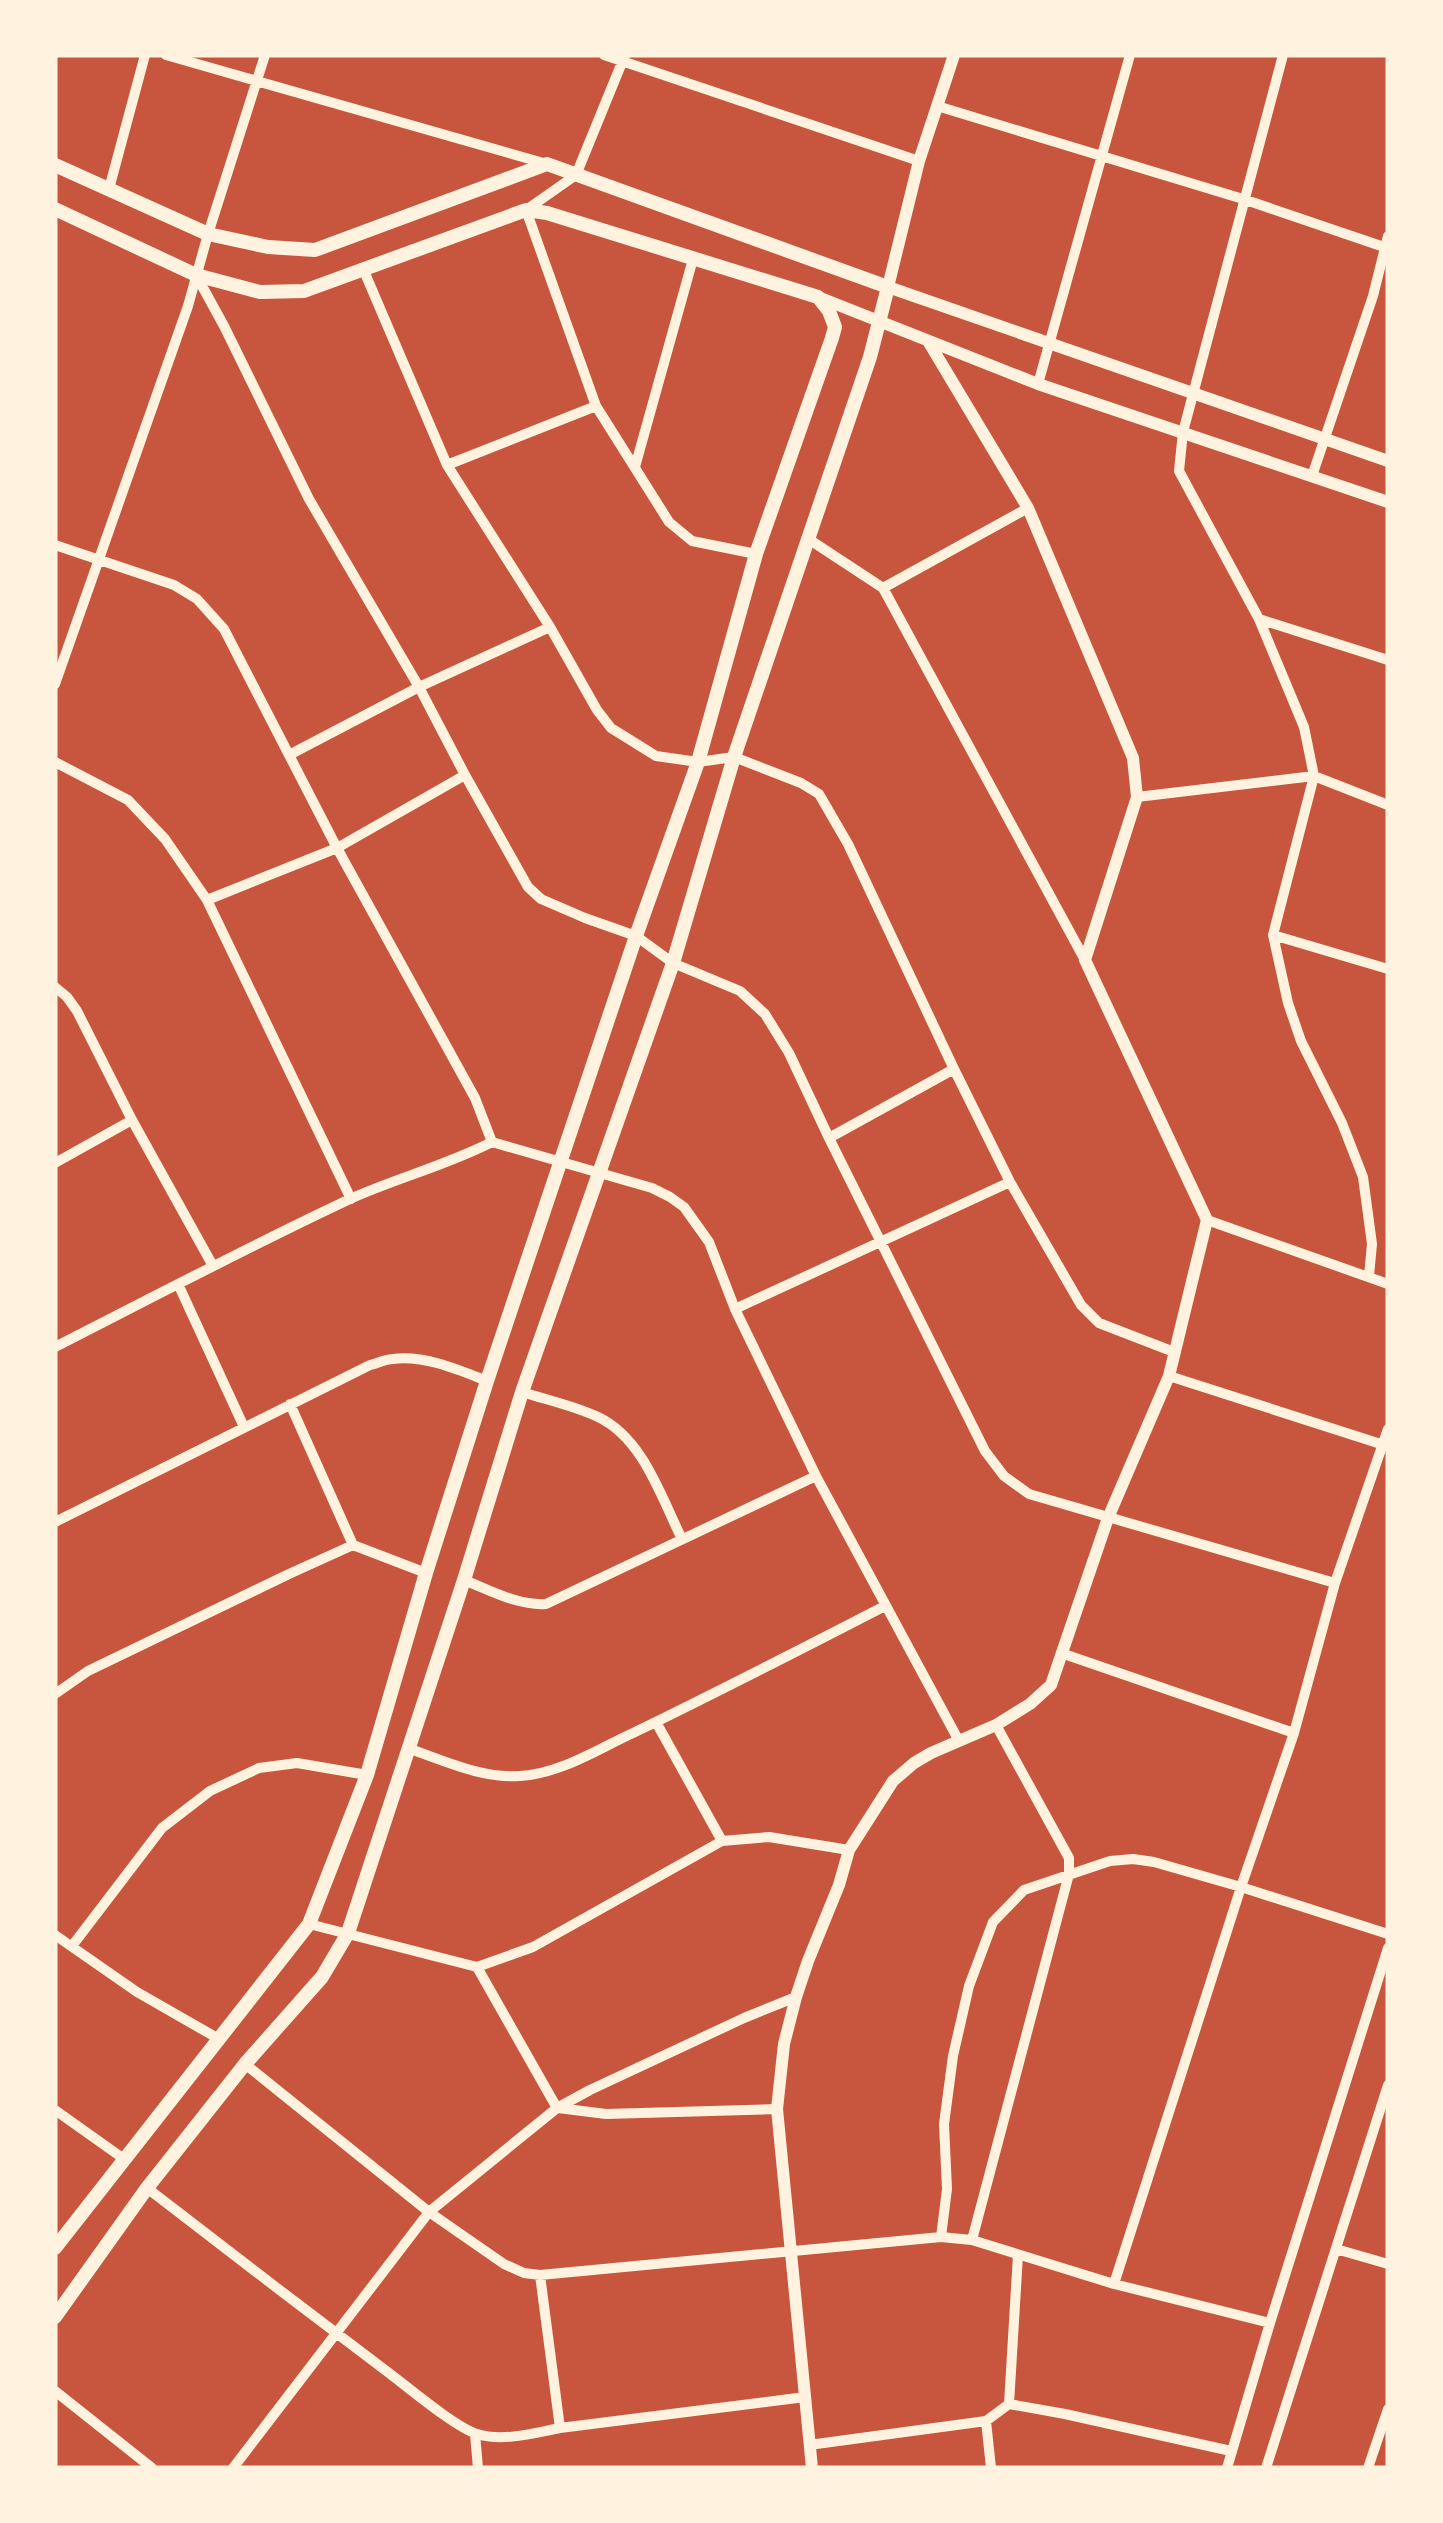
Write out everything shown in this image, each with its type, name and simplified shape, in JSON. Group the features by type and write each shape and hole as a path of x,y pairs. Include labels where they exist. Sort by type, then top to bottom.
{"main road":[{"path":"55,167 208,234 315,250 547,164 888,288 870,357 734,758 673,963 522,1392 348,1933 322,1977 244,2064 147,2188 55,2317"},
{"path":"55,209 196,275 260,292 304,291 526,210 547,213 818,297 829,310 835,327 756,554 698,762 487,1381 366,1776 309,1924 55,2248"}],"street":[{"path":"108,189 145,55"},
{"path":"166,55 547,164"},
{"path":"55,684 188,306 265,55"},
{"path":"604,55 624,57 919,161"},
{"path":"954,55 919,161 888,288 1388,460"},
{"path":"1038,384 1130,55"},
{"path":"1284,55 1183,432 1178,471 1259,619 1304,727 1314,776 1272,935 1300,1041 1342,1123 1363,1177 1372,1244 1369,1276"},
{"path":"624,57 576,174 526,210 596,406 669,522 692,540 756,554"},
{"path":"937,106 1386,241 1374,296 1312,476"},
{"path":"635,467 694,259"},
{"path":"364,270 448,465 597,710 612,728 656,756 698,762 734,758 790,778 819,794 848,844 1010,1182 1081,1305 1099,1323 1174,1352"},
{"path":"196,275 308,499 420,687 528,887 558,907 636,936 673,963 726,984 753,1001 777,1031 984,1451 1004,1476 1029,1494 1335,1583"},
{"path":"1374,296 1388,300"},
{"path":"818,297 1038,384 1388,502"},
{"path":"928,341 1028,508 1133,758 1138,797 1085,960"},
{"path":"448,465 596,406"},
{"path":"883,588 1028,508"},
{"path":"810,540 883,588 1085,960 1207,1220 1169,1376 1108,1518 1050,1685 1030,1704 996,1725 931,1753 892,1782 849,1850 796,1997 784,2044 777,2109 812,2468"},
{"path":"55,545 174,585 198,600 224,629 336,848 475,1098 492,1142"},
{"path":"1259,619 1388,660"},
{"path":"289,756 420,687 550,627"},
{"path":"55,762 128,800 165,839 208,900 351,1199"},
{"path":"208,900 336,848 465,775"},
{"path":"1138,797 1314,776 1388,804"},
{"path":"1272,935 1388,969"},
{"path":"55,987 77,1010 132,1120 214,1266"},
{"path":"828,1138 954,1070"},
{"path":"55,1162 132,1120"},
{"path":"55,1347 351,1199 492,1142 652,1188 684,1207 709,1242 735,1309 816,1476 959,1741"},
{"path":"735,1309 1010,1182"},
{"path":"1207,1220 1388,1284"},
{"path":"178,1284 244,1427"},
{"path":"55,1522 290,1404 392,1358 434,1363 487,1381"},
{"path":"1169,1376 1385,1446"},
{"path":"522,1392 598,1416 620,1432 646,1466 682,1539"},
{"path":"290,1404 353,1545"},
{"path":"1114,2284 1294,1733 1335,1583 1388,1430"},
{"path":"464,1580 517,1601 546,1604 816,1476"},
{"path":"55,1694 88,1671 353,1545 426,1572"},
{"path":"410,1749 480,1772 539,1774 656,1722 884,1606"},
{"path":"1061,1653 1294,1733"},
{"path":"656,1722 722,1841"},
{"path":"972,2240 1069,1874 1069,1858 996,1725"},
{"path":"72,1946 162,1828 210,1791 259,1768 297,1764 366,1776"},
{"path":"309,1924 477,1967 533,1946 722,1841 770,1837 849,1850"},
{"path":"941,2237 947,2189 944,2124 953,2056 969,1986 993,1922 1024,1890 1133,1858 1241,1887 1388,1934"},
{"path":"55,1934 136,1992 219,2039"},
{"path":"1226,2468 1388,1948"},
{"path":"477,1967 557,2108"},
{"path":"233,2468 429,2212 557,2108 726,2026 796,1997"},
{"path":"244,2064 429,2212 504,2264 524,2273 540,2275 941,2237 972,2240 1114,2284 1270,2323"},
{"path":"1266,2468 1388,2085"},
{"path":"557,2108 606,2114 777,2109"},
{"path":"55,2110 124,2159"},
{"path":"147,2188 475,2434 524,2436 806,2397"},
{"path":"1336,2249 1388,2264"},
{"path":"1009,2404 1018,2255"},
{"path":"540,2275 560,2428"},
{"path":"55,2391 152,2468"},
{"path":"809,2445 986,2420 1009,2404 1231,2451"},
{"path":"1368,2468 1388,2408"},
{"path":"986,2420 992,2468"},
{"path":"475,2434 478,2468"}]}
